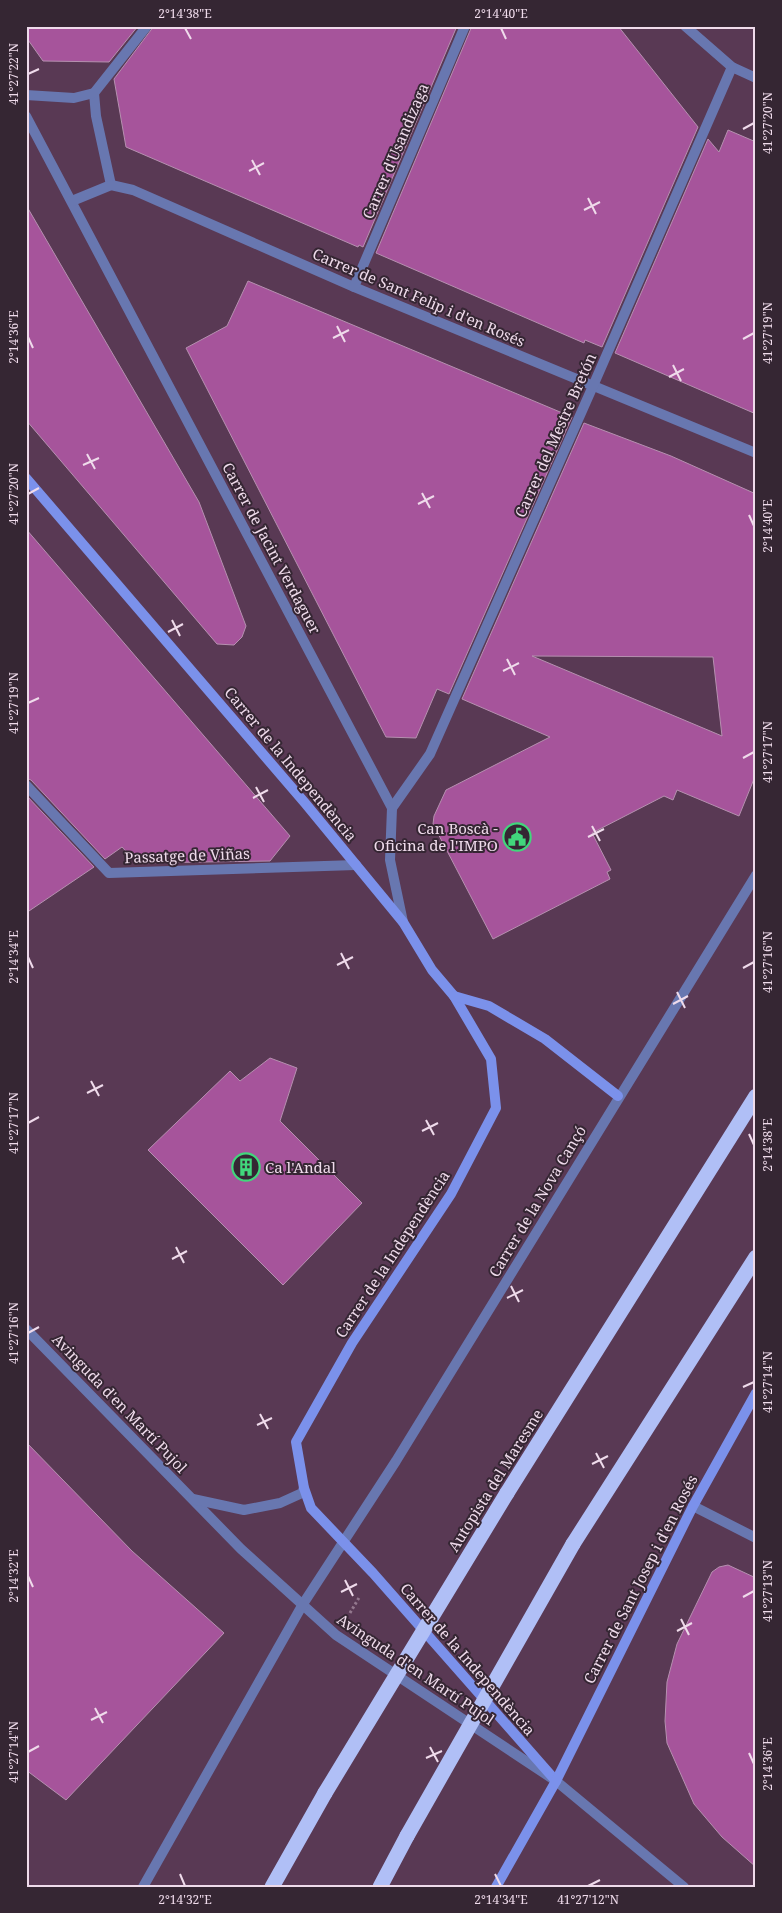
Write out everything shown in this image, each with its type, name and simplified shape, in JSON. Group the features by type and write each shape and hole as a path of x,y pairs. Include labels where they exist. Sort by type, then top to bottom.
{"highway":[{"name":"Autopista del Maresme","path":"272,1887 325,1793 507,1492 756,1096"},
{"path":"380,1887 573,1544 756,1257"}],"street":[{"path":"26,95 74,98 94,94 147,26"},
{"name":"Carrer d'Usandizaga","path":"354,287 465,26"},
{"path":"684,26 732,67 756,78"},
{"name":"Carrer del Mestre Bretón","path":"392,808 430,754 594,386 732,67"},
{"path":"72,201 111,184 96,116 94,94"},
{"name":"Carrer de Jacint Verdaguer","path":"26,116 392,808"},
{"name":"Carrer de Sant Felip i d'en Rosés","path":"111,184 133,190 354,287 756,453"},
{"name":"Carrer de la Independència","path":"26,478 403,922 432,970 454,996 492,1059 496,1108 451,1194 352,1344 296,1442 304,1488 311,1508 373,1574 556,1781"},
{"name":"Passatge de Viñas","path":"26,786 109,872 356,865"},
{"path":"392,808 390,860 403,922"},
{"name":"Carrer de la Nova Cançó","path":"143,1887 302,1604 396,1460 618,1096 756,875"},
{"path":"454,996 489,1006 544,1039 618,1096"},
{"name":"Avinguda d'en Martí Pujol","path":"26,1329 241,1549 336,1635 556,1781 684,1887"},
{"name":"Carrer de Sant Josep i d'en Rosés","path":"496,1887 556,1781 693,1506 756,1393"},
{"path":"192,1498 244,1510 280,1503 302,1493 304,1488"},
{"path":"693,1506 756,1538"}],"path":[{"path":"347,1618 363,1592"}],"building":[{"path":"26,26 138,26 109,62 43,61 26,37"},
{"path":"154,26 457,26 363,247 359,245 358,247 126,147 114,79"},
{"path":"472,26 618,26 698,127 602,347 585,340 584,343 376,253"},
{"path":"728,130 756,142 756,414 615,353 708,139 719,152"},
{"path":"26,205 199,502 246,626 242,637 234,645 217,644 26,420"},
{"path":"248,281 572,417 449,694 437,689 416,738 386,737 186,348 227,326"},
{"path":"584,423 671,456 756,494 756,774 739,816 677,790 673,800 664,796 592,833 611,870 607,872 610,879 493,939 433,824 434,816 446,790 550,737 462,699","holes":["532,656 713,657 722,736"]},
{"path":"26,529 290,836 270,861 137,863 122,847 105,859 31,780 26,778"},
{"path":"26,795 94,867 26,913"},
{"name":"Ca l'Andal","path":"270,1058 297,1068 280,1121 362,1203 283,1285 148,1150 230,1071 240,1081"},
{"path":"26,1442 132,1551 224,1633 66,1800 26,1770"},
{"path":"728,1565 756,1578 756,1867 722,1837 694,1804 667,1743 665,1721 667,1682 677,1644 712,1572 719,1567"}],"place":[{"name":"Can Boscà - Oficina de l'IMPO","path":"517,837"},
{"name":"Ca l'Andal","path":"246,1167"}]}
